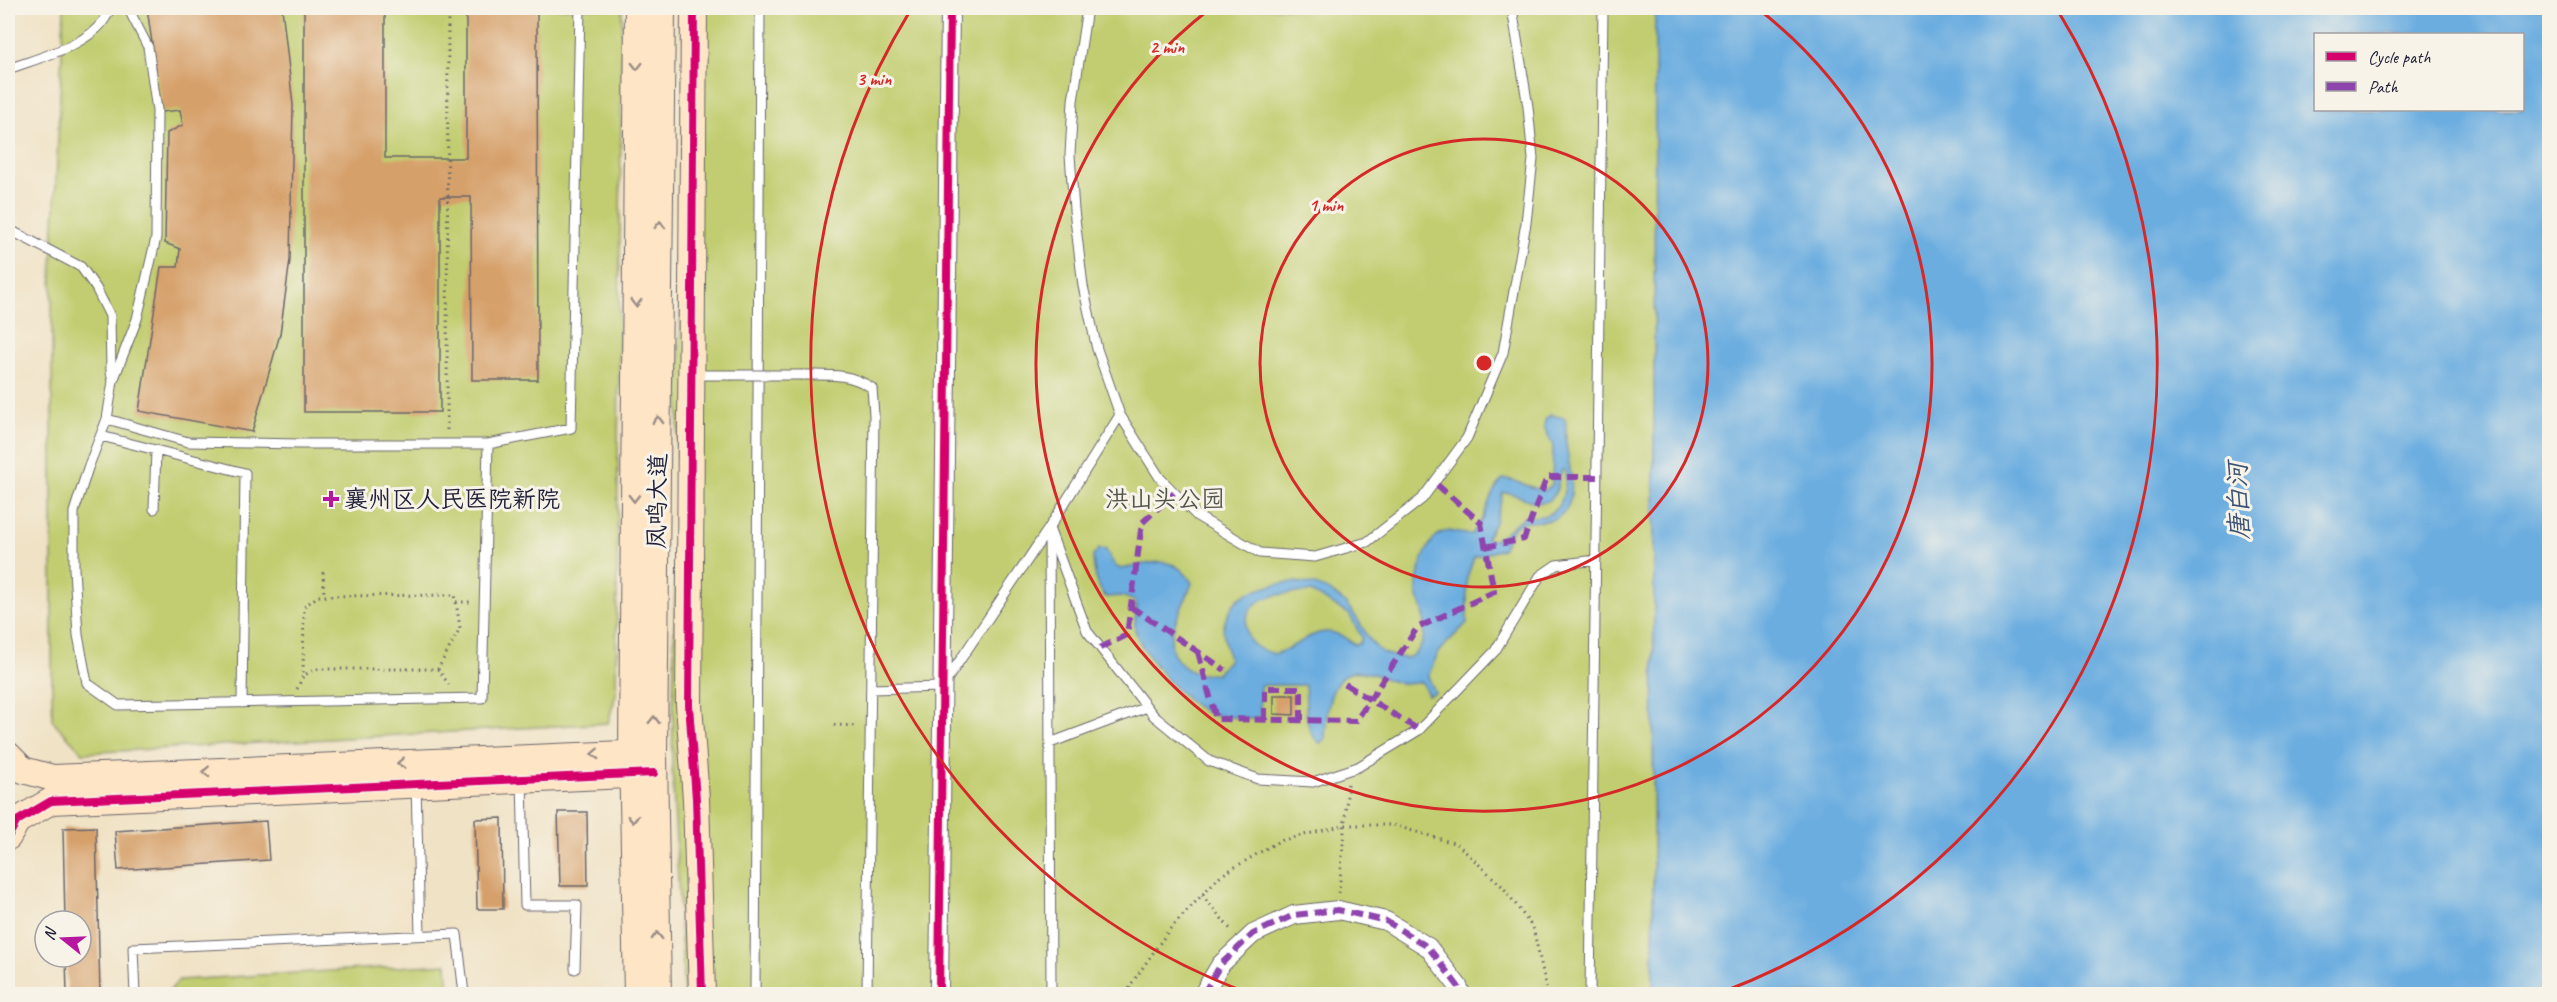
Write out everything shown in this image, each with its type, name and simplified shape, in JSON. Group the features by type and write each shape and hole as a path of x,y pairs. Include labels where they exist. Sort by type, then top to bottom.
{"street":[{"name":"凤鸣大道","path":"638,8 643,763 658,994"},
{"name":"凤鸣大道","path":"637,994 662,8"},
{"path":"694,8 689,705 696,799 702,994"},
{"path":"939,994 950,8"},
{"path":"8,755 23,770 53,778 643,763"},
{"path":"8,837 17,821 51,801 522,780 643,763"},
{"path":"1203,994 1221,964 1254,934 1294,915 1338,910 1386,921 1428,947 1458,986 1461,994"}],"lane":[{"path":"8,69 90,36 107,18 110,8"},
{"path":"128,8 148,47 157,110 156,238 138,319 113,381 107,419 74,512 74,569 78,635 87,682 118,705 482,698 489,444"},
{"path":"107,419 188,442 489,444 571,428 580,8"},
{"path":"755,994 760,8"},
{"path":"1087,8 1073,101 1070,155 1074,210 1083,286 1092,328 1120,416 1160,478 1197,516 1260,553 1315,557 1367,542 1422,499 1467,438 1503,352 1526,223 1533,159 1528,107 1512,8"},
{"path":"1590,994 1603,8"},
{"path":"8,229 81,267 110,316 113,381"},
{"path":"692,375 844,375 860,380 872,388 874,415 867,994"},
{"path":"871,689 942,687 1049,528 1120,416"},
{"path":"101,436 245,472 242,703"},
{"path":"154,509 156,450"},
{"path":"1049,528 1087,631 1154,716 1209,761 1258,779 1313,782 1358,767 1423,727 1495,651 1540,576 1556,565 1596,560"},
{"path":"1049,528 1051,994"},
{"path":"1050,743 1147,707"},
{"path":"522,780 525,905 577,905 575,969"},
{"path":"416,784 420,935"},
{"path":"135,994 134,948 457,934 464,994"}],"path":[{"path":"447,444 448,8"},
{"path":"323,572 324,596"},
{"path":"292,702 303,676 304,608 318,596 455,596 460,628 438,669 315,669 303,676"},
{"path":"834,725 871,726"},
{"path":"1338,910 1350,770"},
{"path":"1127,994 1132,983 1169,930 1220,876 1279,841 1345,825 1393,825 1457,844 1503,887 1533,928 1548,994"},
{"path":"1202,895 1242,944"}],"green space":[{"name":"襄州区人民医院新院","path":"64,8 622,8 616,694 608,723 83,753 52,720 52,269"},
{"name":"洪山头公园","path":"686,8 1655,8 1653,994 684,994 672,767"},
{"path":"447,964 449,994 167,994 179,980"}],"water":[{"name":"唐白河","path":"1655,8 2549,8 2549,994 1653,994"},
{"path":"1550,415 1565,418 1572,483 1569,504 1563,513 1554,519 1518,525 1512,530 1502,549 1474,557 1467,578 1467,623 1439,651 1428,676 1435,693 1428,695 1422,682 1397,683 1364,672 1352,672 1343,677 1331,695 1326,718 1325,739 1320,743 1308,725 1305,685 1260,685 1260,718 1221,716 1200,708 1167,679 1140,643 1135,629 1135,601 1122,596 1106,597 1098,584 1093,556 1099,549 1106,550 1115,566 1121,569 1160,562 1169,563 1185,573 1192,583 1174,625 1171,646 1182,665 1198,674 1217,674 1229,659 1223,631 1229,612 1237,600 1270,586 1293,582 1314,585 1334,594 1351,610 1368,638 1378,649 1393,656 1406,658 1418,650 1424,637 1425,621 1417,594 1417,583 1422,561 1434,539 1445,532 1472,534 1482,520 1494,491 1503,479 1546,490 1552,485 1553,446 1544,427 1545,420","holes":["1562,470 1565,470 1564,491 1555,510 1543,516 1523,518 1503,535 1490,540 1486,538 1495,523 1503,493 1543,503 1550,500 1555,493","1311,592 1349,614 1362,638 1359,644 1355,645 1343,637 1323,632 1275,654 1261,650 1254,645 1248,635 1246,623 1249,612 1257,603 1276,595"]}],"building":[{"path":"147,8 282,8 293,105 290,260 280,334 252,432 139,411 161,267 178,267 180,249 165,243 167,133 183,125 180,110 162,112"},
{"path":"304,8 385,8 385,158 466,158 466,8 537,8 538,380 472,380 471,197 440,197 440,412 304,412"},
{"path":"1274,695 1294,695 1294,715 1274,714"},
{"path":"558,812 587,812 588,886 560,886"},
{"path":"502,818 503,909 477,909 475,819"},
{"path":"266,821 269,860 118,870 115,831"},
{"path":"96,827 100,994 67,994 66,969 93,969 93,909 65,909 63,828"}],"marked path":[{"path":"1485,547 1524,539 1547,477 1597,477"},
{"path":"1198,652 1216,719 1356,721 1417,628 1494,592 1481,523 1434,482"},
{"path":"1100,648 1127,635 1142,523 1174,493"},
{"path":"1131,607 1225,670"},
{"path":"1345,684 1419,730"},
{"path":"1265,720 1265,688 1301,688 1301,720"},
{"path":"1203,994 1221,964 1253,934 1294,915 1338,910 1386,921 1428,947 1458,986 1461,994"}],"cycle path":[{"path":"694,8 689,705 696,799 702,994"},
{"path":"939,994 950,8"},
{"path":"8,837 17,821 51,801 654,773"}],"place":[{"name":"襄州区人民医院新院","path":"331,499"}]}
